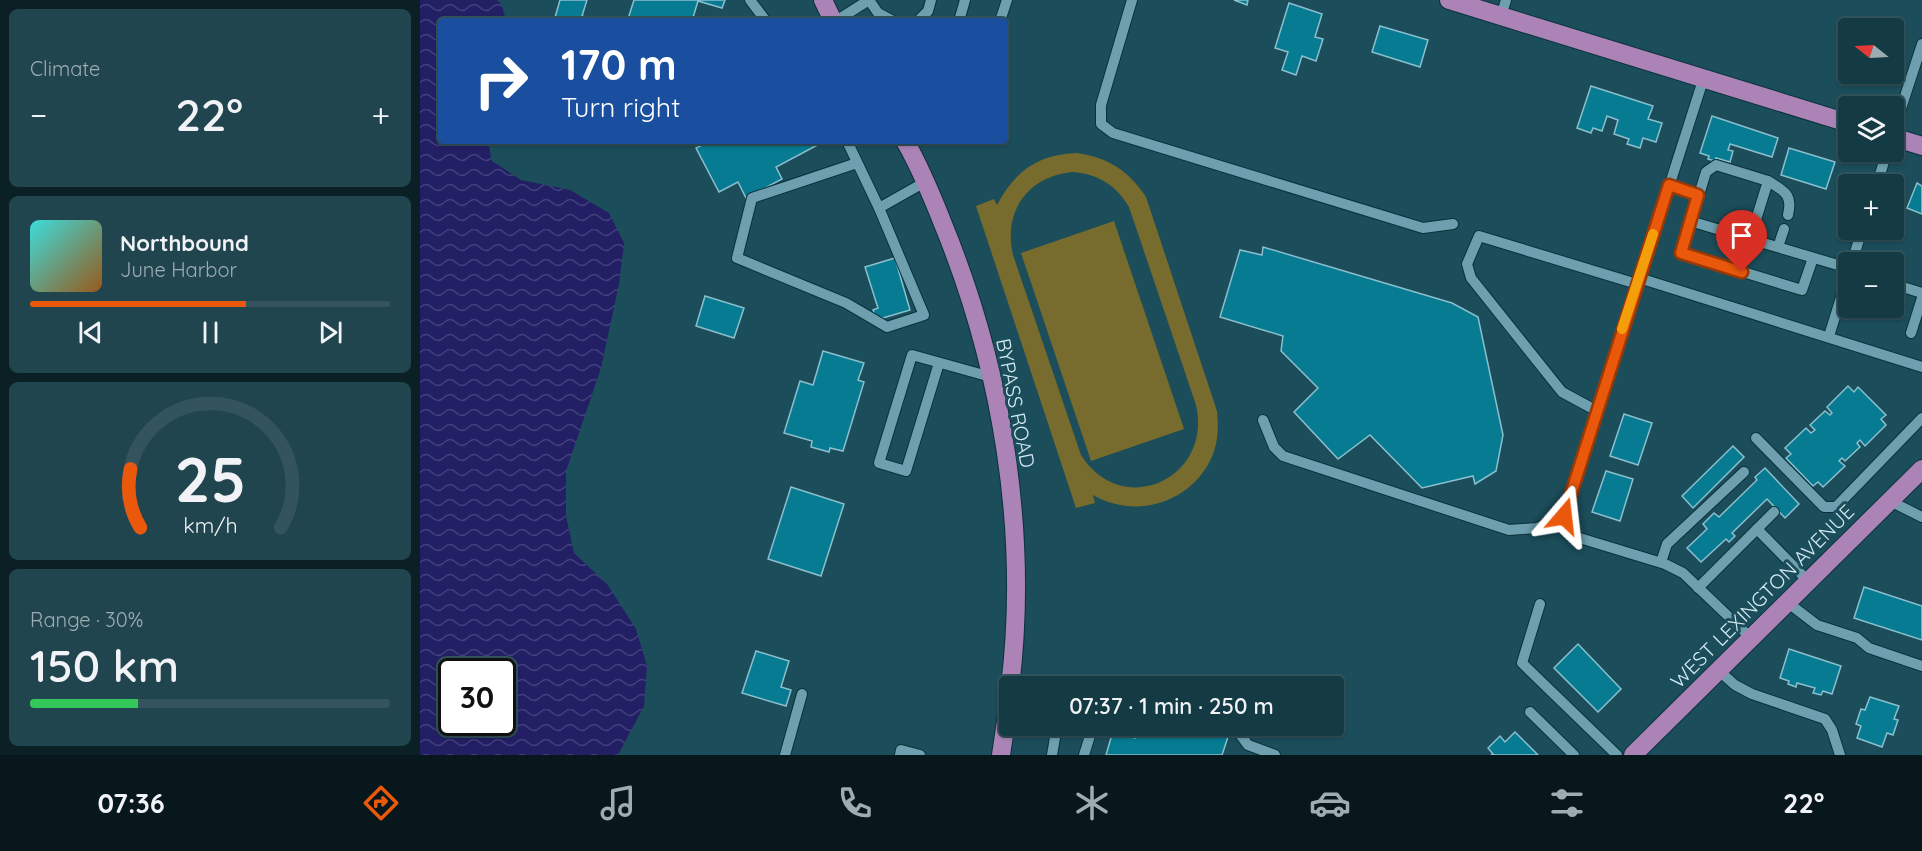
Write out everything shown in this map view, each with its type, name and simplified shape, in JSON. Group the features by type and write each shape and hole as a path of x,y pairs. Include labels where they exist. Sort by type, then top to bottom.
{"main road":[{"path":"823,0 832,18"},
{"path":"1449,0 1503,8 1704,77 1838,120"},
{"path":"1904,139 1922,146"},
{"name":"BYPASS ROAD","path":"906,144 952,246 969,293 998,407 1008,476 1014,549 1014,640 1011,676"},
{"name":"WEST LEXINGTON AVENUE","path":"1643,752 1718,670 1922,469"},
{"path":"1001,755 1004,736"}],"street":[{"path":"750,0 764,18"},
{"path":"839,18 869,0 878,13 887,18"},
{"path":"921,18 928,11 931,0"},
{"path":"960,18 965,0"},
{"path":"1001,18 1006,0"},
{"path":"1132,0 1101,105 1101,124 1113,133 1423,228 1453,224"},
{"path":"1904,109 1917,78 1922,44"},
{"path":"1704,77 1564,516 1573,536 1661,562 1683,573 1751,638"},
{"path":"848,144 879,208 924,315 887,327 846,303 736,258 752,198 857,163"},
{"path":"1788,215 1791,205 1786,193 1768,181 1716,165 1706,172 1681,253 1802,290 1813,258"},
{"path":"1750,239 1768,181"},
{"path":"879,208 925,182"},
{"path":"1669,185 1698,195"},
{"path":"1690,221 1838,265"},
{"path":"1778,248 1784,229"},
{"path":"1596,411 1562,392 1472,278 1467,264 1479,236 1829,336 1922,367"},
{"path":"1904,287 1922,293"},
{"path":"1911,333 1922,298"},
{"path":"1829,336 1838,307"},
{"path":"939,363 906,471 879,463 912,355 991,377"},
{"path":"1756,438 1824,507 1836,507 1922,418"},
{"path":"1263,420 1274,447 1283,456 1509,530 1537,528 1564,516"},
{"path":"1661,562 1667,544 1744,472"},
{"path":"1890,501 1922,517"},
{"path":"1698,588 1774,512"},
{"path":"1757,529 1808,582"},
{"path":"1787,602 1818,625 1857,638 1869,648 1922,666"},
{"path":"1540,604 1522,663 1617,755"},
{"path":"1718,670 1736,685 1752,694 1825,719 1832,730 1840,755"},
{"path":"785,755 802,694"},
{"path":"1530,712 1574,755"},
{"path":"1052,755 1055,736"},
{"path":"1084,755 1090,736"},
{"path":"1239,736 1246,750 1275,755"},
{"path":"900,755 901,750 920,755"}],"shaded area":[{"path":"1076,153 1108,162 1125,173 1146,197 1217,411 1217,436 1210,461 1188,488 1159,503 1125,506 1093,495 1095,503 1076,508 976,206 994,199 997,205 1011,183 1020,174 1039,161 1062,154","holes":["1073,172 1098,178 1112,187 1129,207 1196,405 1198,431 1191,453 1178,470 1160,482 1140,487 1119,485 1098,475 1081,455 1013,255 1012,224 1022,198 1043,180"]},
{"path":"1114,221 1184,429 1091,461 1021,253"}],"water":[{"path":"420,0 497,0 502,5 505,18 438,18 438,144 489,144 492,161 521,180 570,190 609,213 624,243 619,284 601,368 566,471 566,516 574,553 607,584 636,629 647,666 644,706 618,755 420,755"}],"building":[{"path":"560,0 587,0 582,16 585,18 555,18"},
{"path":"634,0 725,0 722,8 698,1 693,18 628,18"},
{"path":"1234,0 1248,0 1247,5"},
{"path":"1289,3 1322,14 1315,37 1323,39 1316,61 1302,56 1296,75 1282,70 1288,52 1275,48"},
{"path":"1380,26 1428,40 1420,67 1372,52"},
{"path":"1591,86 1653,106 1648,119 1662,123 1656,142 1643,138 1640,148 1627,144 1629,139 1614,134 1618,120 1607,116 1602,131 1593,128 1591,133 1577,128"},
{"path":"1712,116 1778,138 1772,157 1730,144 1728,150 1733,151 1730,162 1716,158 1715,161 1708,159 1709,156 1700,153"},
{"path":"704,144 819,144 776,167 782,179 746,198 738,182 719,192 696,148"},
{"path":"1789,148 1835,162 1826,189 1781,175"},
{"path":"1917,183 1922,186 1922,214 1907,208"},
{"path":"1263,247 1452,303 1478,317 1503,435 1496,471 1475,484 1473,476 1422,488 1370,435 1338,459 1294,412 1318,388 1281,351 1283,336 1220,317 1240,250 1262,255"},
{"path":"895,258 910,310 876,320 873,310 878,308 865,267"},
{"path":"705,296 744,308 734,338 696,326"},
{"path":"823,351 864,363 858,380 864,382 843,451 830,448 829,452 811,447 812,441 784,433 800,381 813,385"},
{"path":"1848,386 1854,392 1858,387 1886,415 1881,419 1886,425 1865,446 1860,440 1857,443 1860,447 1845,461 1842,458 1839,461 1845,466 1823,487 1818,482 1813,486 1786,458 1791,454 1785,448 1806,428 1811,433 1815,430 1810,425 1825,411 1830,415 1832,413 1827,407"},
{"path":"1624,414 1652,423 1638,465 1610,456"},
{"path":"1733,446 1744,457 1693,508 1682,496"},
{"path":"1765,468 1799,504 1785,518 1767,499 1732,533 1735,536 1729,542 1726,539 1701,562 1687,548 1707,529 1703,524 1714,513 1719,517 1757,480 1755,477"},
{"path":"1606,471 1633,479 1620,521 1592,512"},
{"path":"791,487 844,504 821,576 768,559"},
{"path":"1864,587 1922,606 1922,640 1854,618"},
{"path":"1578,644 1621,689 1598,712 1554,668"},
{"path":"1789,649 1841,666 1832,694 1823,691 1821,695 1813,693 1815,688 1797,683 1796,687 1780,678"},
{"path":"756,651 789,661 781,687 791,690 786,706 742,693"},
{"path":"1870,697 1899,706 1894,719 1898,720 1893,735 1887,733 1882,747 1857,738 1861,726 1856,724 1861,709 1865,710"},
{"path":"1515,732 1538,755 1491,755 1493,754 1488,748 1500,736 1505,742"},
{"path":"1112,736 1135,738 1136,736 1228,736 1222,755 1106,755"}],"slow traffic":[{"path":"1622,329 1653,234"}],"route":[{"path":"1564,516 1669,185 1698,195 1681,253 1742,272"}]}
